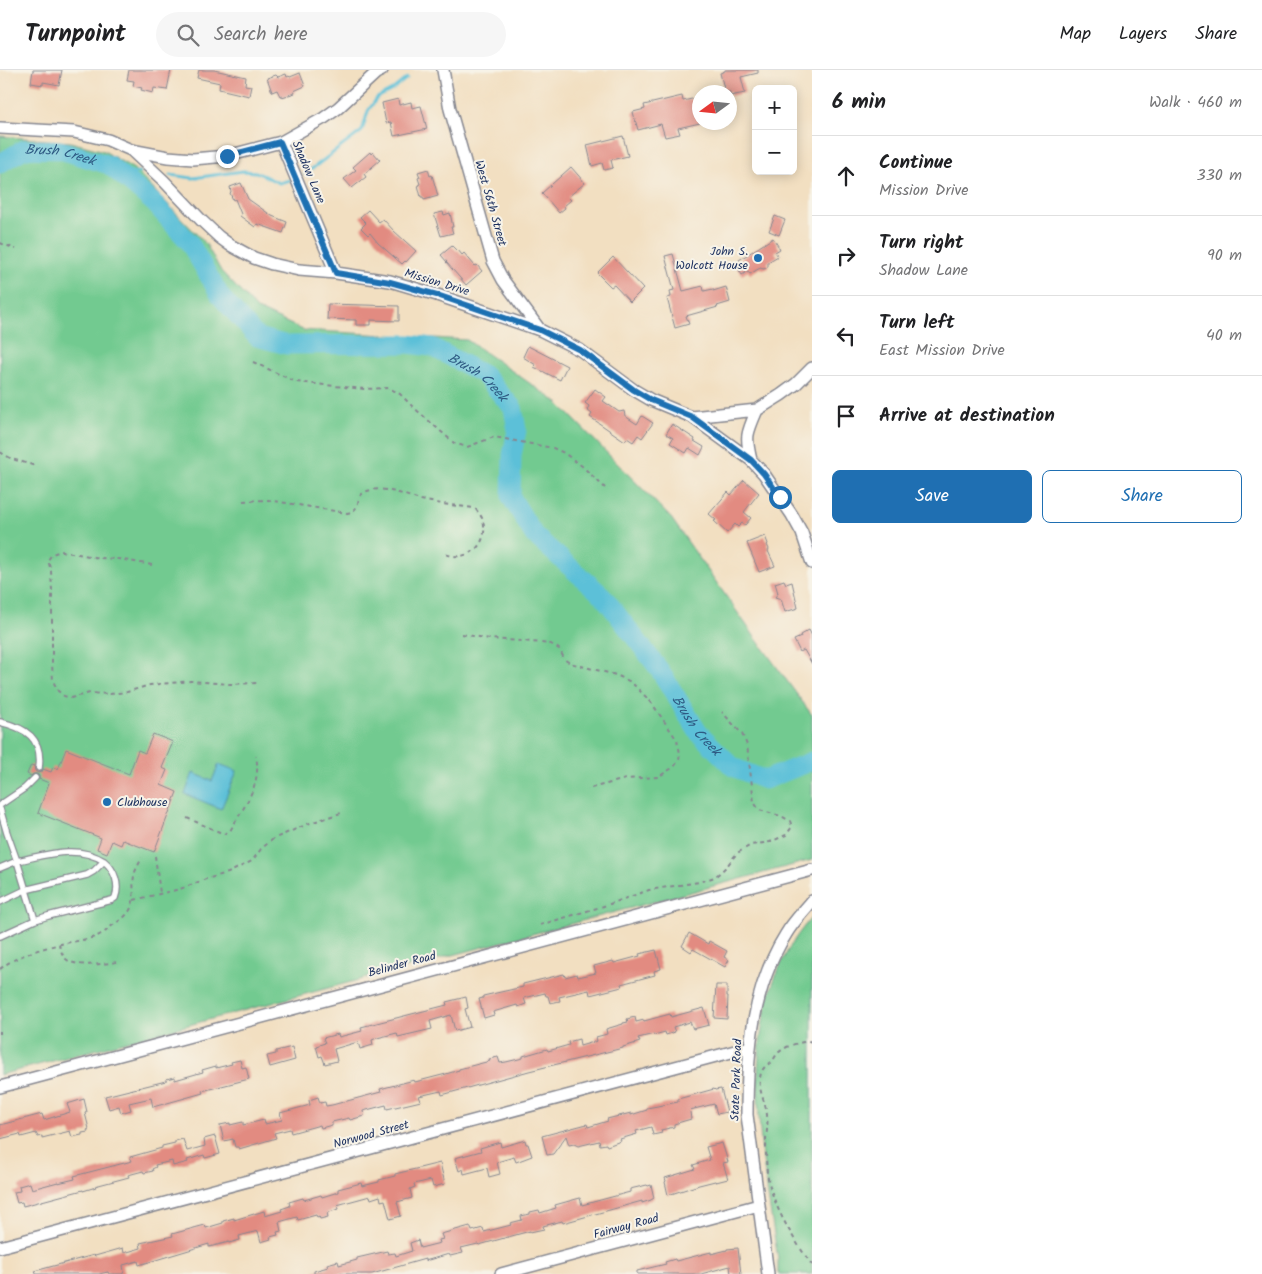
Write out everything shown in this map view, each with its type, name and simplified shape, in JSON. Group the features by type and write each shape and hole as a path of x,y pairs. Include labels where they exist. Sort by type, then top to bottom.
{"street":[{"name":"Shadow Lane","path":"336,273 280,142 324,118 382,70"},
{"name":"West 56th Street","path":"443,70 450,109 493,261 503,280 540,330"},
{"name":"Mission Drive","path":"0,128 74,132 108,140 131,150 207,226 230,245 254,258 299,270 336,273 409,287 540,330 580,350 634,390 651,400 692,417 751,460 764,474 792,515 802,534 812,563"},
{"path":"131,150 168,157 193,159 227,156 280,142"},
{"path":"692,417 757,410 796,384 812,368"},
{"path":"751,460 747,440 748,430 757,410"},
{"name":"Belinder Road","path":"0,1087 812,870"},
{"name":"State Park Road","path":"768,1274 747,1115 752,1026 766,972 774,955 786,934 812,901"},
{"name":"Norwood Street","path":"0,1248 750,1047"},
{"name":"Fairway Road","path":"501,1274 759,1205"}],"lane":[{"path":"0,722 14,725 30,734 38,745 39,768"},
{"path":"0,805 35,778"},
{"path":"0,809 36,920"},
{"path":"0,868 17,861 60,851 88,853 98,856 110,866 116,877 117,890 115,898 112,900 36,920 0,936"},
{"path":"0,902 25,890 87,875 94,871 104,860"}],"path":[{"path":"0,243 16,249"},
{"path":"253,362 296,382 364,389 389,388 400,394 454,443 467,447 494,437 545,447 564,453 582,466 605,488"},
{"path":"0,452 12,459 36,466"},
{"path":"243,501 268,500 347,513 355,510 360,495 365,491 390,490 420,500 450,506 475,508 482,518 484,532 482,543 472,552 460,556 444,554"},
{"path":"152,565 61,551 52,554 48,560 51,571 52,591 52,663 53,681 58,690 64,696 70,698 90,693 110,694 127,692 150,684 166,682 191,680 229,684 257,683"},
{"path":"462,634 490,639 551,644 559,649 565,660 570,663 616,675 631,682 651,702 677,740 680,753 679,760 674,767 658,777 626,778 587,789"},
{"path":"540,925 649,890 699,882 715,877 728,866 737,853 751,845 770,842 786,835 792,827 790,821 782,816 759,810 754,802 747,745 742,734 722,712"},
{"path":"187,818 224,834 230,830 255,784 258,766 256,756"},
{"path":"134,900 180,889 228,873 252,861 261,849 273,839 310,823 341,813"},
{"path":"154,856 160,893"},
{"path":"0,969 16,959 59,944 103,934 132,908 134,900 134,875 142,858"},
{"path":"59,944 61,952 71,962 83,964 117,962"},
{"path":"812,1041 785,1047 762,1070 760,1079 768,1116 767,1174 775,1201 786,1225 797,1245 812,1265"}],"green space":[{"path":"0,136 70,142 104,151 134,169 206,244 221,271 257,309 303,330 467,340 557,402 671,518 812,715 812,860 0,1075"},
{"path":"812,917 812,1274 778,1274 778,1259 760,1127 758,1081 761,1036 770,994 786,953"}],"water":[{"path":"219,764 237,771 221,809 185,794 193,773 212,781"}],"building":[{"path":"33,70 62,70 59,85 43,82 43,85 31,83"},
{"path":"129,70 171,70 167,90 154,88 153,93 133,86 134,81 127,80"},
{"path":"199,70 214,70 246,77 245,85 251,86 249,96 219,89 220,83 197,78"},
{"path":"758,70 758,73 741,77 745,93 737,95 737,85 723,85 720,73 725,71"},
{"path":"300,73 305,86 294,91 295,93 282,97 277,90 272,92 267,78 286,74 287,77 290,77"},
{"path":"682,96 683,101 692,99 692,125 678,128 680,134 665,137 661,124 638,130 633,112 645,109 644,105"},
{"path":"398,99 399,105 411,102 412,108 421,106 427,129 394,136 391,122 386,123 382,103"},
{"path":"623,136 628,156 611,160 613,168 604,170 602,163 592,166 587,145"},
{"path":"370,152 371,154 373,152 380,160 364,174 366,177 352,188 344,179 356,170 353,167"},
{"path":"571,167 585,183 568,197 571,200 559,213 542,193"},
{"path":"428,169 430,176 432,175 438,196 424,200 421,197 418,185 420,184 418,178 420,177 418,172"},
{"path":"241,183 248,199 272,216 287,222 283,233 257,224 255,227 240,216 241,214 235,199 233,200 230,193 230,187"},
{"path":"368,210 379,222 383,219 416,251 406,262 402,264 378,243 370,233 368,235 361,228 366,223 360,217"},
{"path":"443,212 444,215 450,213 453,233 441,236 434,214"},
{"path":"775,216 785,220 779,235 769,231"},
{"name":"John S. Wolcott House","path":"773,238 780,249 775,252 778,256 768,262 768,267 760,268 750,274 748,271 742,275 735,264"},
{"path":"452,246 462,255 464,253 482,271 466,285 441,255"},
{"path":"673,254 683,291 703,286 704,291 713,289 713,291 726,287 730,302 686,316 689,324 675,328 667,298 671,297 670,291 674,290 665,256"},
{"path":"613,257 643,289 630,302 614,285 611,287 597,273"},
{"path":"328,304 399,306 399,321 371,320 371,325 356,325 356,320 327,319"},
{"path":"528,346 567,366 560,380 534,367 536,365 523,357"},
{"path":"595,389 606,397 603,401 619,412 624,411 625,416 637,424 642,416 653,423 642,438 638,435 633,442 627,438 625,441 590,417 592,414 587,410 589,406 585,403"},
{"path":"672,424 704,447 700,455 689,448 686,453 670,443 673,438 666,434"},
{"path":"744,480 759,493 744,512 751,518 745,525 742,523 738,527 735,524 727,533 709,514 728,492 731,495"},
{"path":"765,536 768,551 775,566 759,572 747,543"},
{"path":"784,580 786,584 792,582 798,608 785,612 781,599 775,597 778,593 775,583"},
{"path":"809,630 812,636 812,664 804,650 800,652 794,640"},
{"name":"Clubhouse","path":"153,734 173,742 162,768 167,770 161,785 177,792 154,852 123,840 121,845 112,841 107,853 97,849 101,838 38,813 49,783 39,779 37,774 31,776 27,774 31,765 34,766 35,771 38,773 42,772 43,769 51,772 53,767 58,769 66,749 129,774 138,750 145,753"},
{"path":"689,933 708,944 709,941 727,951 724,957 729,960 725,967 693,949 691,952 682,946"},
{"path":"656,950 661,969 654,971 655,975 621,984 622,987 590,995 589,990 559,997 560,1001 550,1003 545,993 524,998 526,1004 493,1012 494,1015 484,1018 479,999 483,998 483,996 523,987 523,984 564,974 565,977 577,974 578,977 596,973 594,966 613,961 614,963"},
{"path":"716,985 727,985 727,1019 714,1018"},
{"path":"466,997 468,1008 465,1009 470,1027 455,1031 451,1015 430,1021 432,1029 398,1037 397,1033 377,1038 372,1040 373,1045 360,1049 358,1042 334,1049 337,1061 325,1064 322,1056 319,1057 316,1046 325,1043 323,1038 338,1034 339,1037 362,1031 361,1027 447,1005 446,1002"},
{"path":"704,1008 709,1025 693,1029 690,1022 673,1027 675,1032 666,1035 665,1032 638,1038 640,1042 623,1048 442,1095 441,1091 419,1096 421,1101 387,1109 386,1105 363,1111 364,1116 332,1122 332,1125 321,1128 320,1125 291,1133 290,1129 274,1133 276,1138 239,1149 235,1147 233,1139 224,1141 220,1125 243,1122 243,1125 264,1120 265,1124 282,1120 280,1113 310,1105 309,1100 318,1097 320,1103 325,1102 326,1106 332,1105 381,1092 380,1089 446,1074 490,1061 489,1059 498,1057 500,1063 506,1062 547,1049 548,1051 569,1045 568,1042 579,1039 580,1046 597,1041 596,1037 607,1034 606,1029 628,1022 627,1019 635,1017 636,1022 644,1021 670,1014 671,1017"},
{"path":"292,1047 295,1060 270,1067 267,1056 276,1054 276,1051"},
{"path":"240,1060 242,1068 246,1067 249,1079 202,1091 203,1093 153,1107 151,1098 129,1103 131,1110 121,1113 119,1106 109,1109 105,1096 166,1081 166,1079 175,1077 175,1080 203,1072 202,1070 232,1064 231,1062"},
{"path":"714,1089 721,1089 727,1112 717,1114 714,1104 690,1110 691,1119 674,1124 674,1127 661,1130 662,1133 653,1135 651,1127 636,1131 637,1134 620,1139 621,1141 607,1146 606,1144 600,1145 599,1141 578,1146 574,1144 569,1145 566,1136 553,1154 547,1155 542,1136 587,1124 588,1127 608,1121 607,1119 631,1113 631,1115 647,1110 647,1108 678,1102 678,1099"},
{"path":"84,1099 89,1129 87,1130 88,1132 82,1133 82,1135 72,1137 70,1131 42,1138 42,1136 38,1137 36,1133 21,1137 20,1134 0,1139 0,1125 42,1114 44,1120 70,1112 67,1104"},
{"path":"215,1136 220,1154 205,1158 204,1155 173,1166 172,1161 155,1165 156,1167 152,1169 153,1171 144,1173 143,1171 128,1175 129,1177 83,1191 23,1206 22,1202 17,1203 14,1192 20,1191 19,1186 30,1183 32,1189 75,1179 74,1176 132,1161 130,1157 162,1148 162,1146 183,1139 187,1151 205,1146 204,1139"},
{"path":"525,1140 532,1156 516,1162 514,1157 497,1162 500,1174 489,1177 487,1168 464,1174 463,1169 459,1171 455,1158 481,1151 480,1148 500,1142 501,1147"},
{"path":"722,1143 728,1162 723,1163 728,1179 699,1185 668,1195 665,1178 695,1169 693,1165 710,1160 706,1147"},
{"path":"440,1163 445,1184 433,1187 431,1180 414,1184 415,1187 410,1189 412,1198 397,1202 401,1216 390,1219 385,1200 381,1201 380,1196 371,1199 370,1196 337,1205 338,1209 327,1213 328,1217 320,1219 316,1215 298,1220 297,1217 279,1222 281,1231 277,1232 278,1235 270,1237 271,1239 261,1242 258,1231 239,1236 240,1240 229,1243 209,1247 209,1244 139,1265 138,1261 123,1265 123,1274 109,1274 108,1272 99,1274 36,1274 35,1271 123,1248 124,1253 141,1248 140,1243 173,1236 172,1234 205,1225 206,1228 234,1218 234,1220 264,1211 265,1216 282,1211 281,1209 290,1206 289,1202 321,1195 322,1197 338,1192 338,1189 361,1183 362,1186 379,1182 379,1180 395,1176 395,1174"},
{"path":"651,1185 654,1198 651,1200 563,1223 562,1221 543,1226 544,1229 461,1248 463,1253 450,1256 449,1254 425,1261 425,1259 372,1274 314,1274 314,1271 328,1267 327,1264 338,1261 339,1265 357,1260 357,1258 387,1251 388,1254 395,1253 396,1256 412,1251 410,1243 418,1240 420,1248 440,1243 439,1240 443,1239 441,1234 470,1226 472,1231 483,1228 484,1232 511,1225 510,1223 522,1220 521,1216 530,1214 530,1212 539,1210 540,1213 556,1208 555,1205 580,1198 582,1205 630,1192 630,1189"},
{"path":"738,1248 741,1274 731,1274 730,1266 701,1274 637,1274 637,1271 666,1264 665,1262 675,1259 676,1261 711,1252 711,1254"}],"waterway":[{"path":"305,174 362,131 368,111 377,98 392,90 407,78"},
{"name":"Brush Creek","path":"0,164 24,149 60,150 109,165 154,203 189,242 221,297 257,337 287,345 408,344 432,347 484,375 513,408 517,430 512,455 511,497 534,535 603,596 659,669 698,732 733,767 765,780 812,761"},
{"path":"170,175 193,178 243,171 256,172 279,183 290,180"},
{"path":"120,175 139,172"}],"place":[{"name":"John S. Wolcott House","path":"758,258"},
{"name":"Clubhouse","path":"107,802"}],"route":[{"path":"227,156 280,142 336,273 390,282 437,295 540,330 580,350 634,390 651,400 692,417 751,460 764,474 780,497"}]}
